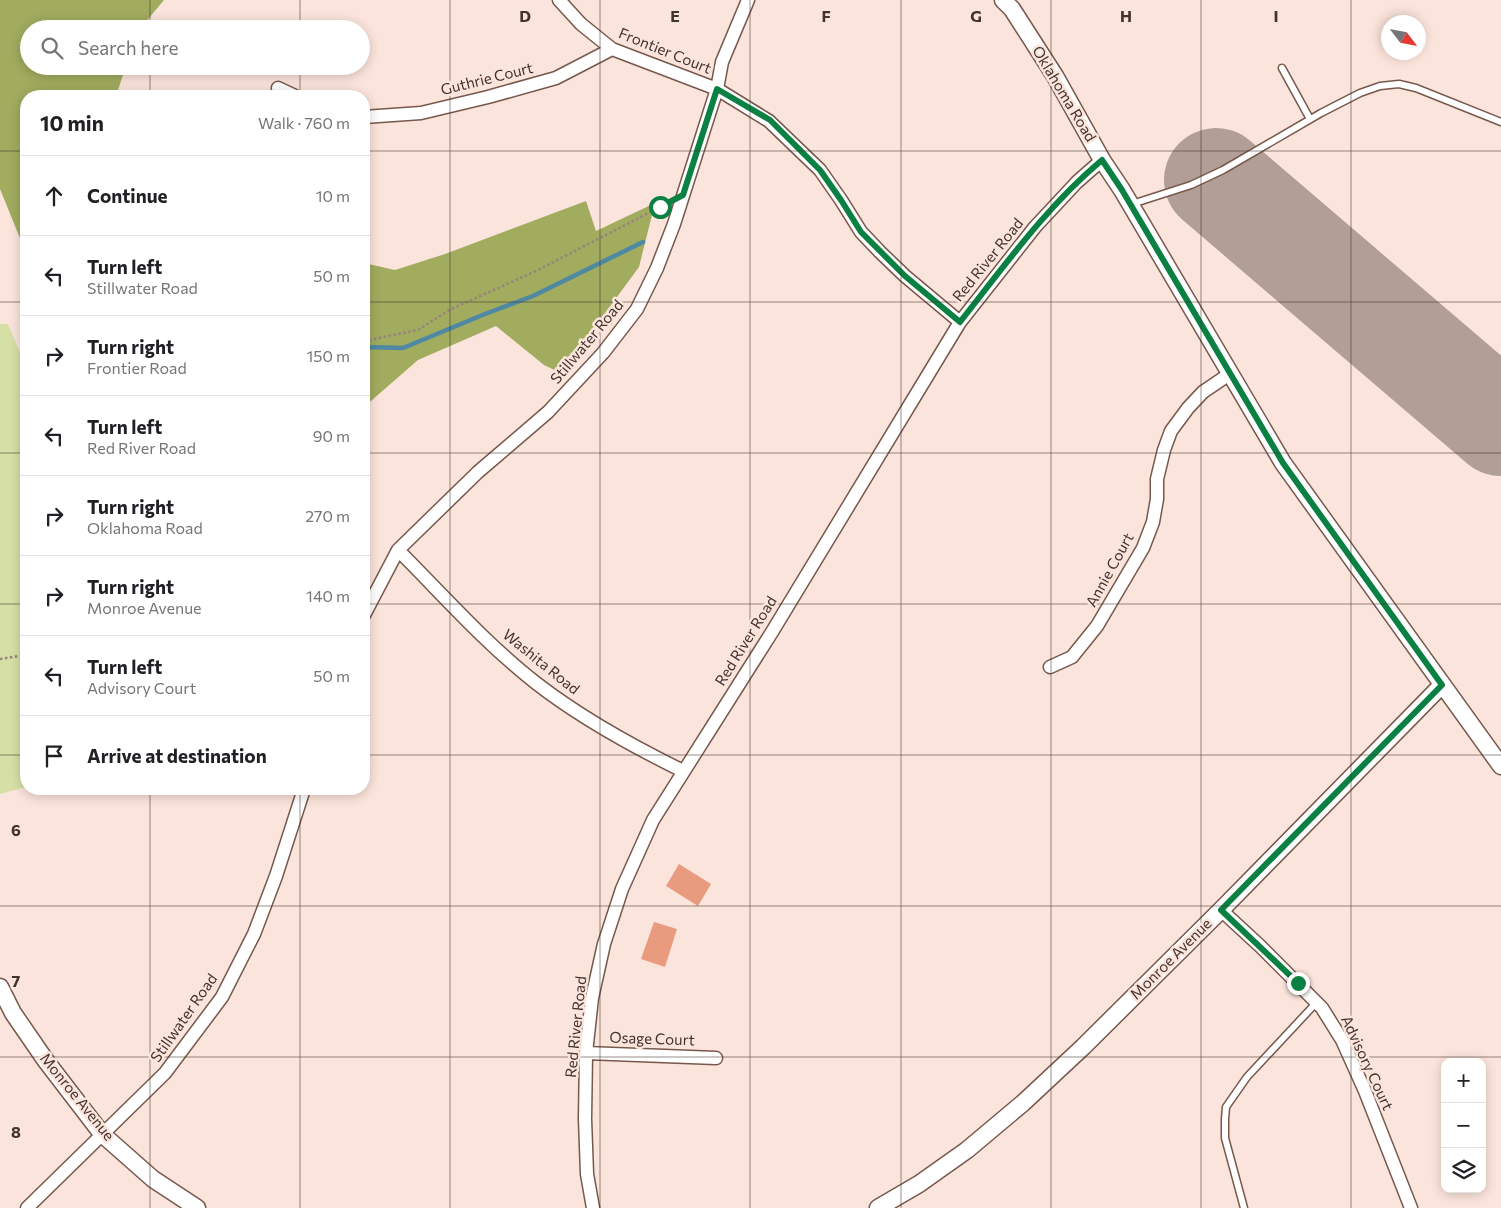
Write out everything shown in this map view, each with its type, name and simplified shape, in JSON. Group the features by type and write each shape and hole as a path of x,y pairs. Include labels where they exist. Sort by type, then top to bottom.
{"street":[{"name":"Frontier Court","path":"559,0 581,24 612,49 717,89 770,120 820,170 861,232 905,276 960,322"},
{"name":"Stillwater Road","path":"370,604 398,550 478,472 548,412 603,353 637,308 674,224 717,89 722,62 748,0"},
{"name":"Oklahoma Road","path":"1003,0 1012,9 1055,76 1102,160 1131,204 1283,463 1501,766"},
{"name":"Guthrie Court","path":"370,117 421,113 488,97 556,78 612,49"},
{"path":"278,88 282,90"},
{"name":"Red River Road","path":"593,1208 587,1174 585,1120 586,1053 592,998 604,944 622,889 653,820 772,632 960,322 1035,227 1077,182 1102,160"},
{"name":"Annie Court","path":"1050,667 1072,657 1096,626 1143,548 1153,522 1157,499 1157,479 1171,431 1203,392 1231,374"},
{"name":"Washita Road","path":"398,550 490,642 536,683 633,746 683,771"},
{"name":"Monroe Avenue","path":"878,1208 919,1184 967,1150 1023,1104 1221,910 1442,685"},
{"name":"Stillwater Road","path":"27,1208 165,1073 222,997 254,934 276,876 302,795"},
{"name":"Advisory Court","path":"1221,910 1316,1002 1342,1040 1365,1091 1411,1208"},
{"name":"Monroe Avenue","path":"0,987 13,1013 46,1061 102,1134 153,1179 197,1208"},
{"name":"Osage Court","path":"586,1053 716,1058"}],"lane":[{"path":"1282,68 1310,119"},
{"path":"1131,204 1191,185 1223,170 1310,119 1360,93 1380,86 1399,84 1416,88 1501,122"},
{"path":"1244,1208 1226,1138 1224,1119 1226,1107 1247,1077 1316,1002"}],"path":[{"path":"370,341 418,330 450,310 536,272 683,195"},
{"path":"0,658 20,656"}],"shaded area":[{"path":"1231,173 1501,405 1501,440 1206,184"}],"green space":[{"path":"0,0 164,0 147,20 20,20 20,75 123,75 118,90 20,90 20,238 0,189"},
{"path":"586,201 596,231 655,203 639,267 561,373 544,365 496,326 418,360 370,402 370,264 395,270 445,254"},
{"path":"0,324 8,324 20,353 20,789 0,794"}],"building":[{"path":"679,864 711,884 698,906 666,886"},
{"path":"654,922 677,929 665,967 641,959"}],"waterway":[{"path":"370,347 403,348 533,296 643,242"}],"runway":[{"path":"1216,180 1501,424"}],"route":[{"path":"660,207 683,195 717,89 770,120 820,170 861,232 905,276 960,322 1035,227 1077,182 1102,160 1122,190 1283,463 1442,685 1221,910 1298,983"}]}
